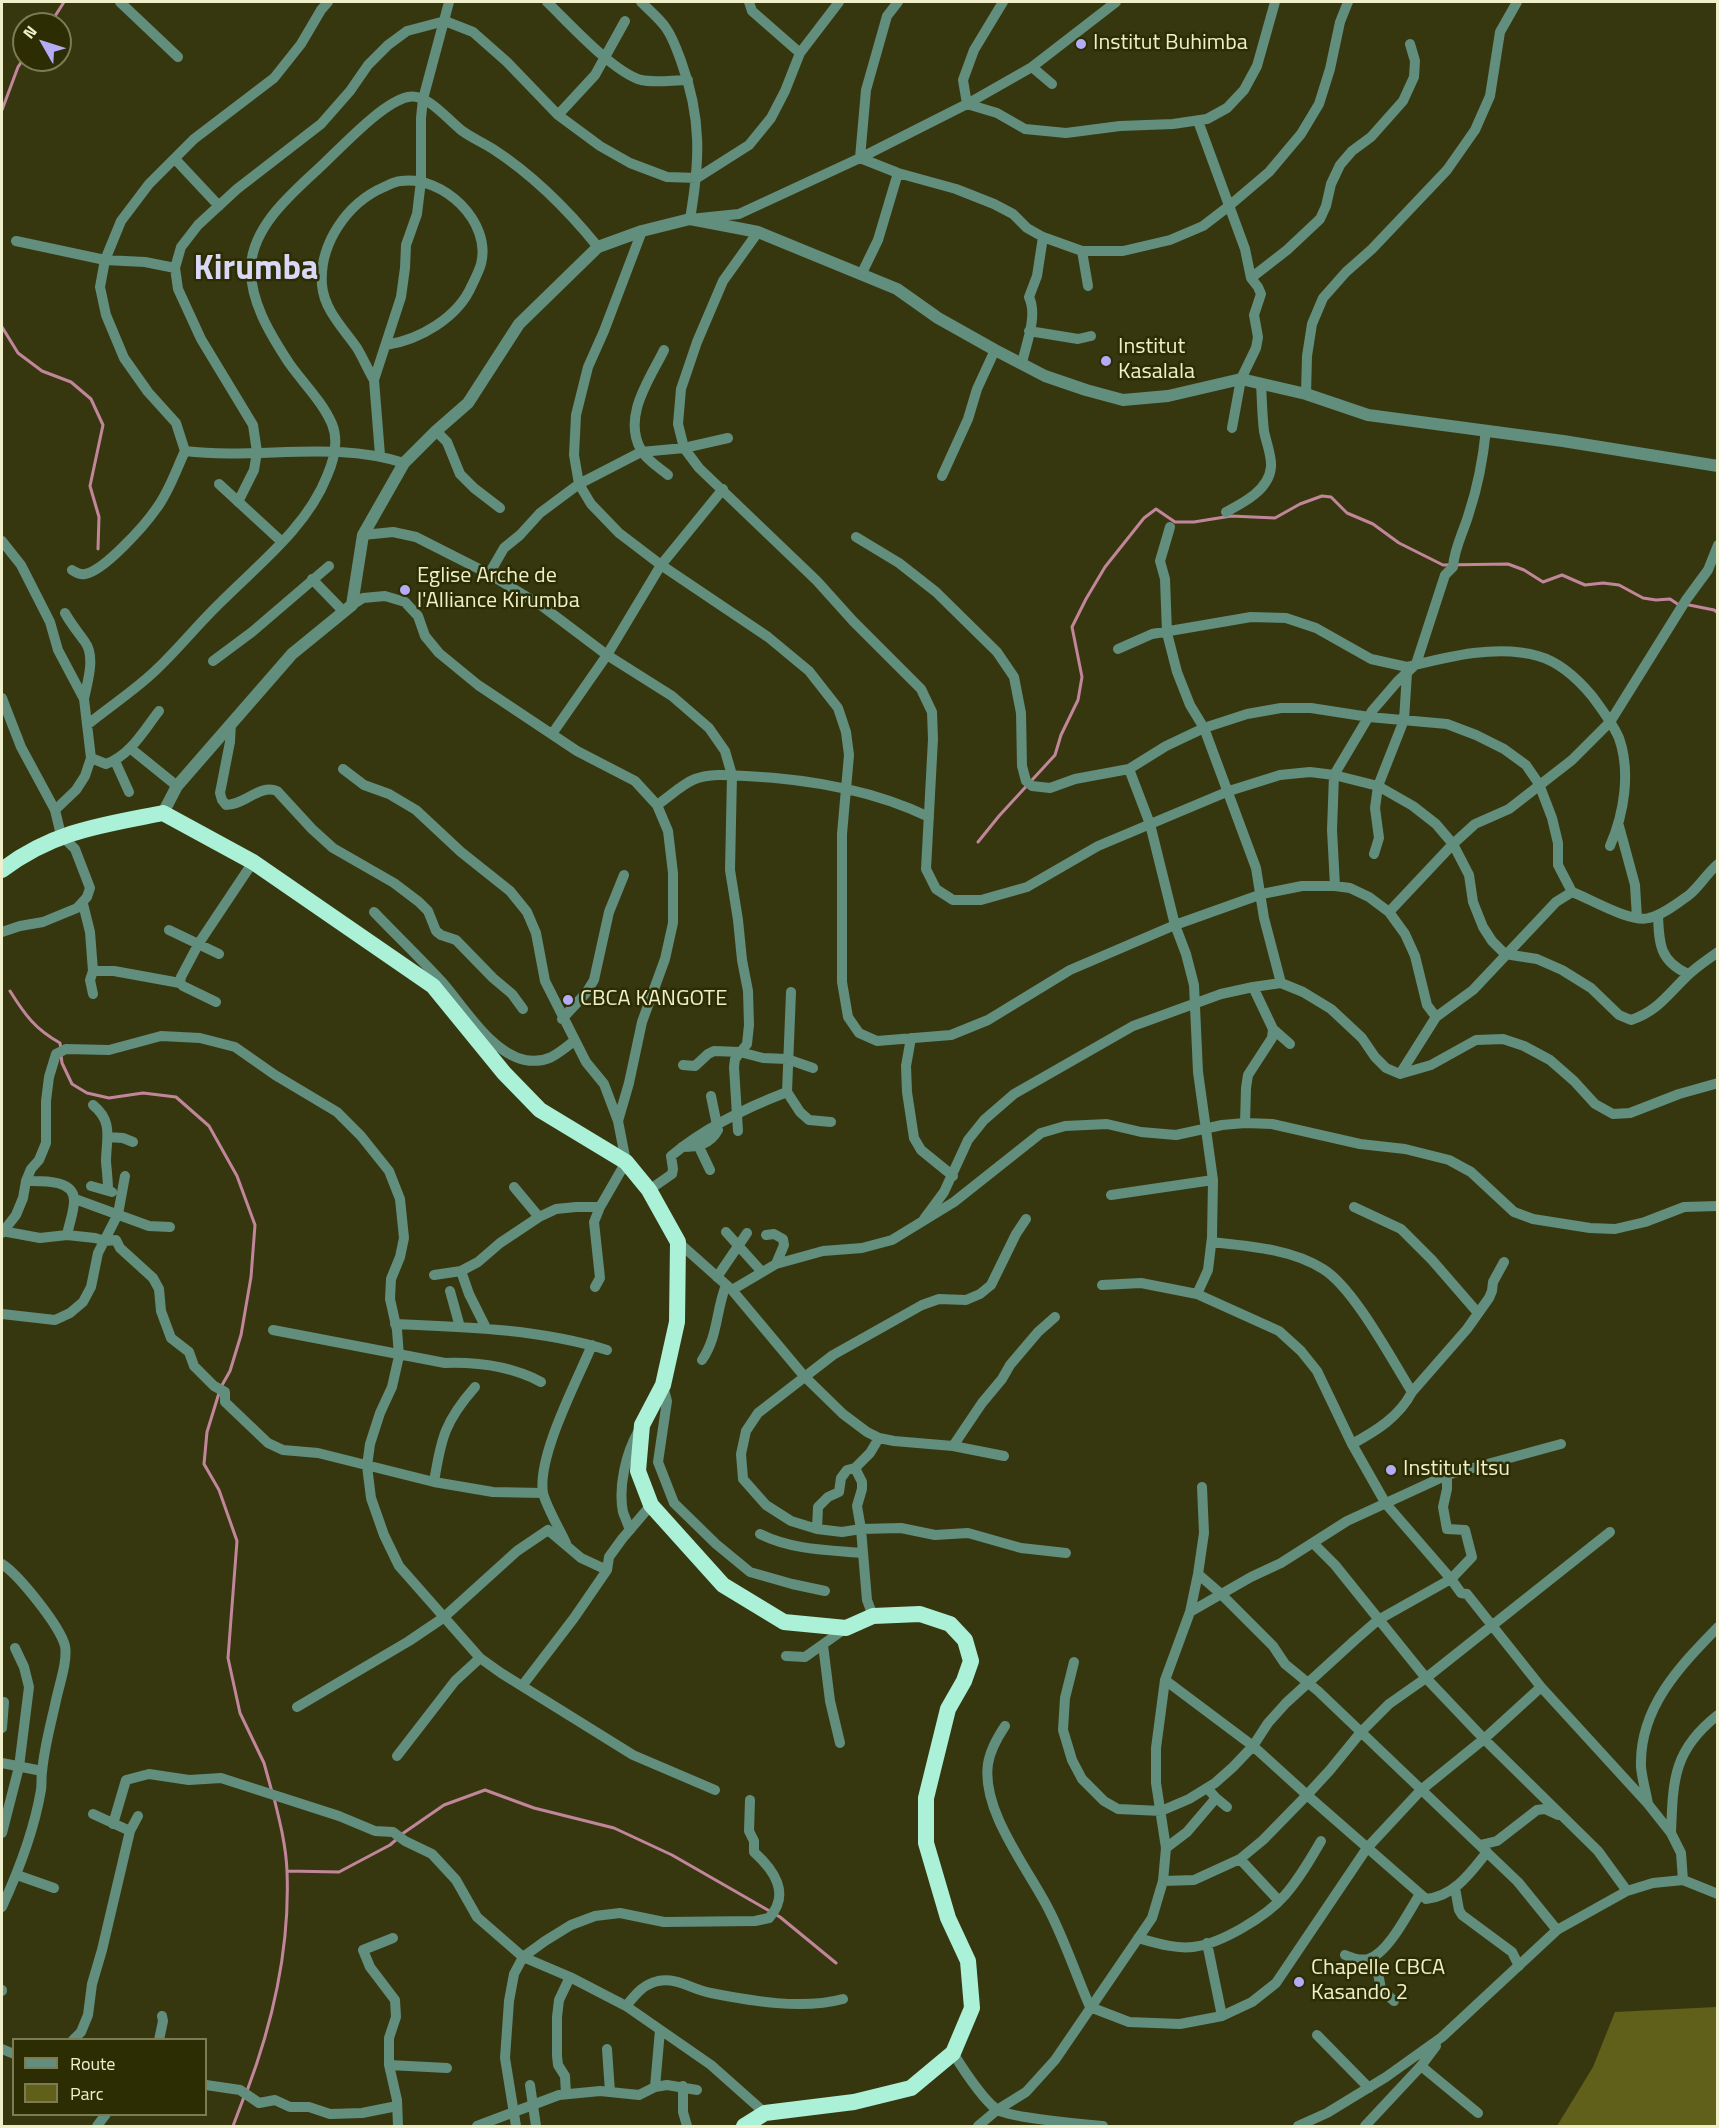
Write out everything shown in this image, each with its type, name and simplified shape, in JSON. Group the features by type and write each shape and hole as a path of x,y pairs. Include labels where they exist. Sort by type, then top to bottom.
{"highway":[{"path":"2,870 18,857 61,836 163,813 254,862 433,986 504,1073 540,1110 626,1162 649,1190 678,1242 676,1322 663,1385 642,1425 638,1471 651,1505 723,1585 784,1623 846,1628 873,1616 920,1614 950,1624 965,1640 971,1661 964,1681 948,1709 926,1798 926,1843 948,1918 968,1961 972,2008 953,2053 911,2088 854,2102 765,2113 744,2127"}],"street":[{"path":"120,2 178,57"},
{"path":"129,11 138,2"},
{"path":"72,570 79,574 87,574 99,568 141,527 157,508 185,451 176,423 148,392 124,358 106,315 100,287 105,260 121,221 149,184 194,140 274,78 301,44 328,2"},
{"path":"380,455 374,380 401,297 406,245 417,214 421,181 423,99 449,2"},
{"path":"547,2 626,73 640,80 688,80"},
{"path":"641,2 673,39 688,80 698,138 697,178 690,219"},
{"path":"749,2 752,11 800,53"},
{"path":"238,502 254,470 257,452 254,425 201,339 178,289 175,268 181,247 198,225 219,206 321,124 350,92 368,65 388,45 407,31 445,21 472,32 507,62 558,115 600,146 630,163 667,177 697,178 749,145 771,118 800,53 839,2"},
{"path":"860,159 866,90 887,16 898,2"},
{"path":"967,104 963,80 974,50 1003,2"},
{"path":"348,609 363,535 404,463 435,431 468,403 519,324 598,247 642,231 690,219 739,214 860,159 967,104 1032,67 1116,2"},
{"path":"967,104 997,113 1025,129 1066,133 1207,119 1227,108 1245,90 1257,66 1275,2"},
{"path":"860,159 898,173 956,189 994,204 1013,214 1027,228 1043,237 1082,251 1123,251 1170,240 1203,226 1229,206 1269,172 1301,134 1318,104 1330,69 1340,22 1348,2"},
{"path":"1306,394 1307,356 1312,324 1323,298 1447,170 1475,130 1490,96 1500,32 1517,2"},
{"path":"558,115 595,75 625,21"},
{"path":"1251,278 1287,250 1320,219 1326,206 1331,184 1340,165 1352,151 1371,137 1403,101 1414,77 1415,62 1410,44"},
{"path":"1032,67 1052,84"},
{"path":"87,725 157,669 203,619 282,542 310,509 327,477 336,451 333,426 317,399 289,363 267,325 253,294 251,263 256,241 270,219 303,183 376,114 397,100 412,96 423,99 463,132 493,149 541,186 598,247"},
{"path":"1198,121 1245,249 1251,278 1261,294 1254,315 1258,337 1256,348 1241,379 1232,428"},
{"path":"175,159 219,206"},
{"path":"861,274 878,240 898,173"},
{"path":"374,380 357,349 333,318 322,286 326,250 338,226 361,201 376,191 400,181 421,181 447,192 467,211 480,238 482,263 470,289 451,313 423,334 405,342 386,345"},
{"path":"690,219 758,232 897,289 938,318 994,350 1055,379 1123,400 1168,396 1241,379 1306,394 1368,415 1563,441 1718,466"},
{"path":"642,231 604,332 588,367 578,406 574,455 579,484 591,504 619,533 661,565 768,637 809,671 838,708 846,732 849,755 842,834 842,982 848,1017 859,1033 877,1041 951,1035 988,1020 1070,970 1175,925 1262,894 1302,886 1350,888 1369,897 1389,912 1405,934 1415,956 1427,1005 1436,1017"},
{"path":"758,232 723,281 681,389 678,424 684,448 699,468 816,581 921,689 932,712 933,739 926,869 936,889 953,900 981,900 1027,886 1098,846 1229,791 1280,775 1310,772 1334,775 1378,786 1413,806 1436,825 1453,844 1469,874 1473,902 1483,927 1492,941 1506,954 1537,959 1562,970 1591,988 1619,1015 1631,1020 1645,1016 1661,1004 1688,974 1718,952"},
{"path":"1022,363 1032,311 1029,297 1037,276 1043,237"},
{"path":"16,240 105,260 145,262 175,268"},
{"path":"1082,251 1088,286"},
{"path":"1029,330 1078,339 1091,336"},
{"path":"664,350 636,408 634,421 635,435 641,452 668,475"},
{"path":"942,476 968,420 994,350"},
{"path":"1226,512 1254,495 1262,486 1271,467 1264,429 1261,384"},
{"path":"1335,886 1332,830 1334,775 1369,717 1392,688 1416,664 1445,575 1453,562 1469,513 1482,468 1486,430"},
{"path":"435,431 447,442 457,468 466,481 500,508"},
{"path":"489,574 504,548 520,535 540,513 579,484 641,452 684,448 728,438"},
{"path":"185,451 210,454 336,451 380,455 404,463"},
{"path":"219,484 282,542"},
{"path":"552,734 607,655 661,565 723,489"},
{"path":"1170,527 1160,561 1165,579 1167,633 1177,672 1190,705 1204,728 1256,868 1262,894 1264,918 1281,983"},
{"path":"363,535 393,532 416,537 489,574 542,606 607,655 672,696 709,728 725,751 732,775 730,870 748,991 747,1044 735,1059 734,1067 738,1131"},
{"path":"856,537 899,563 936,592 997,652 1014,677 1021,712 1023,766 1029,783 1050,788 1075,779 1129,768 1166,746 1204,728 1247,714 1281,708 1311,708 1369,717 1447,724 1503,749 1526,765 1539,784 1552,818 1558,843 1558,865 1572,892 1627,917 1647,919 1658,915 1691,893 1718,864"},
{"path":"2,541 21,565 50,622 58,650 84,699"},
{"path":"1389,912 1453,844 1475,825 1509,809 1572,760 1610,722 1686,600 1708,570 1718,545"},
{"path":"213,661 252,632 329,566"},
{"path":"312,579 348,609"},
{"path":"163,813 177,786 291,654 363,598 385,596 405,602 418,616 425,636 439,653 478,685 577,751 635,782 657,805 668,831 673,873 673,923 665,960 642,1022 618,1121"},
{"path":"55,810 76,790 85,776 91,758 84,699 89,672 87,644 65,613"},
{"path":"1118,649 1152,634 1251,617 1286,618 1316,628 1371,659 1407,667 1491,650 1536,655 1555,662 1578,679 1610,722 1618,738 1624,765 1625,785 1619,826 1610,846"},
{"path":"1374,854 1379,838 1375,808 1378,786 1404,720 1407,673"},
{"path":"2,698 21,747 55,810 61,836 75,849 90,888 83,904 77,908 43,922 2,932"},
{"path":"91,758 106,764 115,761 130,748 159,711"},
{"path":"231,723 230,742 220,793 226,805 234,805 265,789 277,791 333,848 394,883 419,902 428,911 436,930 441,935 456,940 512,994 524,1009"},
{"path":"130,748 177,786"},
{"path":"115,761 129,792"},
{"path":"1129,768 1150,824 1175,925 1194,985 1193,1005 1198,1072 1213,1180 1212,1242 1208,1270 1197,1294"},
{"path":"343,769 364,785 389,794 416,810 461,852 510,891 527,912 536,933 544,981 586,1062 604,1084 618,1121 626,1162 594,1222 600,1278 595,1287"},
{"path":"657,805 695,779 732,775 777,777 846,789 906,807 929,817"},
{"path":"1619,826 1635,885 1637,918"},
{"path":"180,983 199,943 254,862"},
{"path":"562,1019 586,993 594,980 609,912 624,875"},
{"path":"1400,1074 1436,1017 1473,990 1556,902 1572,892"},
{"path":"83,904 90,932 93,971 90,980 93,994"},
{"path":"374,912 442,982 494,1043 508,1054 525,1060 542,1061 553,1058 574,1041"},
{"path":"1658,915 1658,933 1665,957 1673,967 1688,974"},
{"path":"169,930 219,954"},
{"path":"93,971 120,972 180,983 216,1002"},
{"path":"920,1224 944,1192 968,1140 984,1120 1014,1094 1133,1026 1221,994 1253,987 1281,983 1303,992 1331,1009 1362,1038 1386,1068 1400,1074 1431,1065 1476,1040 1503,1039 1524,1046 1550,1060 1595,1104 1613,1114 1630,1113 1679,1094 1718,1083"},
{"path":"1253,987 1273,1029 1290,1044"},
{"path":"791,992 787,1092 800,1113 809,1120 831,1122"},
{"path":"1245,1123 1248,1076 1272,1038 1273,1029"},
{"path":"2,1232 16,1215 23,1198 26,1181 46,1143 49,1077 61,1051 109,1050 161,1036 200,1038 235,1047 275,1075 337,1112 361,1136 389,1171 400,1198 404,1238 392,1279 390,1299 399,1356 392,1387 380,1413 370,1444 367,1466 371,1498 384,1536 399,1566 480,1658 633,1755 715,1790"},
{"path":"911,1038 906,1066 907,1092 914,1138 921,1150 953,1176"},
{"path":"683,1065 695,1066 714,1051 740,1052 763,1058 787,1059 813,1068"},
{"path":"649,1190 672,1174 671,1156 692,1138 737,1113 787,1092"},
{"path":"682,1147 699,1147 716,1135 718,1130 711,1096"},
{"path":"93,1105 101,1111 108,1127 106,1161 108,1191"},
{"path":"702,1360 710,1349 715,1335 721,1297 729,1287 776,1264 823,1251 862,1248 892,1240 954,1202 1041,1133 1065,1126 1107,1125 1141,1132 1176,1135 1222,1125 1272,1124 1360,1144 1405,1149 1449,1160 1471,1172 1514,1212 1533,1219 1590,1228 1616,1229 1645,1222 1684,1207 1718,1206"},
{"path":"108,1137 123,1138 133,1142"},
{"path":"699,1147 710,1170"},
{"path":"2,1314 55,1320 70,1313 83,1302 91,1287 95,1261 118,1214 125,1176"},
{"path":"1112,1195 1213,1180"},
{"path":"26,1181 47,1181 71,1190 75,1200 67,1235"},
{"path":"91,1186 121,1195"},
{"path":"514,1187 539,1217"},
{"path":"75,1200 148,1226 170,1227"},
{"path":"434,1275 461,1271 488,1256 500,1243 539,1217 556,1209 600,1207"},
{"path":"1354,1207 1401,1229 1478,1312"},
{"path":"1026,1219 1016,1234 991,1285 980,1294 966,1300 939,1299 922,1305 833,1355 758,1413 747,1431 741,1454 743,1479 766,1505 791,1521 817,1530 842,1532 901,1528 934,1535 968,1533 1021,1548 1066,1553"},
{"path":"2,1232 40,1238 67,1235 105,1241 116,1240 120,1248 153,1278 159,1289 161,1311 171,1338 189,1352 194,1366 214,1386 225,1392 225,1402 249,1428 268,1443 283,1450 318,1454 434,1482 493,1492 543,1493"},
{"path":"726,1232 762,1272"},
{"path":"717,1277 747,1233"},
{"path":"766,1235 774,1234 783,1239 784,1245 776,1264"},
{"path":"678,1242 729,1287 804,1376 843,1414 879,1438 953,1446 1004,1456"},
{"path":"1212,1242 1254,1246 1295,1256 1326,1271 1340,1284 1361,1311 1412,1392"},
{"path":"1352,1444 1379,1429 1407,1402 1412,1392 1467,1329 1492,1291 1493,1282 1504,1262"},
{"path":"461,1271 486,1328"},
{"path":"1102,1285 1141,1283 1197,1294 1279,1331 1301,1351 1317,1371 1352,1444 1386,1504 1461,1593 1467,1594 1541,1687 1648,1804 1671,1833 1681,1853 1683,1880"},
{"path":"450,1291 460,1327"},
{"path":"953,1446 1010,1365 1038,1332 1055,1317"},
{"path":"395,1324 486,1328 538,1335 607,1350"},
{"path":"273,1330 332,1340 399,1356 445,1363 462,1362 506,1367 541,1382"},
{"path":"567,1546 543,1493 544,1464 550,1443 592,1345"},
{"path":"663,1385 667,1401 658,1462 674,1503 750,1572 825,1591"},
{"path":"434,1482 440,1445 449,1420 475,1387"},
{"path":"630,1530 623,1511 622,1489 631,1444 642,1425"},
{"path":"817,1530 818,1507 828,1497 839,1492 841,1478 847,1470 855,1468 870,1453 879,1438"},
{"path":"1190,1612 1281,1563 1347,1521 1447,1475 1562,1444"},
{"path":"855,1468 862,1482 857,1506 867,1600 873,1616"},
{"path":"1074,1662 1065,1698 1063,1730 1072,1760 1082,1779 1104,1801 1118,1809 1161,1811 1207,1788 1233,1767 1253,1746 1268,1723 1308,1683 1378,1620 1451,1579 1472,1557 1465,1530 1447,1529 1443,1507 1447,1475"},
{"path":"978,2127 997,2110 1026,2092 1055,2060 1152,1918 1163,1881 1166,1848 1156,1783 1156,1748 1166,1680 1190,1612 1198,1574 1204,1533 1202,1487"},
{"path":"522,1686 607,1570 609,1557 651,1505"},
{"path":"297,1707 444,1618 517,1551 548,1530 581,1558 607,1570"},
{"path":"1163,1881 1194,1880 1240,1859 1263,1840 1307,1796 1361,1732 1389,1704 1426,1678 1610,1532"},
{"path":"760,1534 769,1539 806,1549 863,1553"},
{"path":"1313,1543 1335,1565 1426,1678 1484,1739 1598,1851 1627,1890"},
{"path":"2,1563 43,1608 60,1634 65,1647 65,1662 59,1682 42,1771 41,1789 30,1836 2,1907"},
{"path":"1198,1574 1273,1646 1285,1664 1361,1732 1518,1882 1557,1930"},
{"path":"1648,1804 1641,1767 1644,1736 1655,1704 1680,1666 1718,1627"},
{"path":"786,1656 805,1657 846,1628"},
{"path":"822,1645 830,1701 840,1743"},
{"path":"2,1833 19,1767 29,1687 24,1666 15,1648"},
{"path":"397,1756 455,1681 480,1658"},
{"path":"1166,1680 1253,1746 1426,1899 1434,1898 1460,1885 1484,1849 1537,1810 1545,1809 1563,1817"},
{"path":"1005,1726 993,1747 988,1765 992,1800 1010,1843 1049,1910 1090,2007 1129,2022 1180,2024 1222,2016 1252,2002 1276,1983 1367,1848 1421,1791 1484,1739 1541,1687"},
{"path":"2,1728 4,1702"},
{"path":"1671,1833 1672,1797 1679,1764 1687,1746 1702,1727 1718,1715"},
{"path":"2,1763 42,1771"},
{"path":"113,1824 126,1780 149,1774 189,1780 221,1778 375,1830 393,1832 405,1841 432,1854 456,1880 477,1917 523,1957 570,1977 626,2006 711,2066 765,2113"},
{"path":"1207,1788 1227,1807"},
{"path":"1166,1848 1187,1832 1216,1798"},
{"path":"516,2127 505,2058 509,2001 514,1974 523,1957 571,1925 595,1916 620,1913 664,1922 755,1921 773,1914 780,1902 776,1878 754,1851 754,1841 749,1831 750,1800"},
{"path":"93,1814 130,1831"},
{"path":"75,2038 81,2032 88,2015 92,1984 130,1831 138,1816"},
{"path":"1138,1938 1171,1947 1193,1947 1219,1940 1239,1930 1279,1900 1305,1869 1321,1841"},
{"path":"1240,1859 1279,1900"},
{"path":"16,1875 54,1888"},
{"path":"1298,2127 1328,2113 1369,2088 1443,2037 1557,1930 1627,1890 1653,1883 1683,1880 1718,1894"},
{"path":"1455,1888 1462,1915 1512,1952 1519,1966"},
{"path":"1345,1956 1368,1959 1378,1954 1387,1945 1420,1894"},
{"path":"393,1938 363,1950 370,1967 395,2000 396,2016 389,2038 389,2065 397,2106 398,2127"},
{"path":"1207,1944 1222,2016"},
{"path":"1368,1959 1378,1973 1382,1989 1394,2001"},
{"path":"566,2094 566,2076 558,2065 556,2056 557,2026 560,2000 570,1977"},
{"path":"626,2006 642,1987 660,1981 677,1981 708,1993 795,2005 823,2004 843,2000"},
{"path":"159,2038 162,2016"},
{"path":"655,2087 660,2030"},
{"path":"1317,2035 1369,2088"},
{"path":"1365,2127 1421,2066 1443,2037"},
{"path":"607,2049 610,2092"},
{"path":"953,2053 969,2078 997,2110 1022,2116 1103,2127"},
{"path":"389,2065 447,2068"},
{"path":"1421,2066 1478,2113"},
{"path":"207,2085 240,2090 259,2103 275,2100 290,2107 309,2107 330,2114 362,2113 397,2106"},
{"path":"530,2085 536,2127"},
{"path":"477,2127 566,2094 586,2091 639,2095 655,2087 667,2085 697,2090"},
{"path":"683,2086 683,2112 687,2127"}],"green space":[{"path":"1717,2007 1717,2126 1557,2126 1593,2067 1615,2012"}],"waterway":[{"path":"58,12 64,2"},
{"path":"2,110 16,72"},
{"path":"2,327 18,353 42,371 71,382 91,399 103,425 90,486 99,517 98,549"},
{"path":"978,842 1055,755 1061,735 1078,700 1082,677 1072,627 1105,567 1144,518 1156,509 1175,522 1194,522 1231,516 1275,518 1300,504 1322,496 1331,497 1347,513 1373,524 1399,543 1443,565 1508,564 1524,570 1543,582 1562,575 1585,585 1603,583 1619,585 1643,598 1670,599 1679,605"},
{"path":"1689,605 1714,610 1718,613"},
{"path":"10,991 31,1021 60,1043 61,1049"},
{"path":"61,1055 62,1063 72,1084 87,1093 109,1098 143,1093 176,1097 209,1126 237,1176 255,1225 251,1277 241,1335 230,1371 221,1387"},
{"path":"219,1393 207,1432 204,1464 219,1490 237,1541 228,1658 240,1713 264,1763 272,1792"},
{"path":"402,1834 444,1805 485,1790 534,1808 614,1828 672,1855 780,1917 836,1963"},
{"path":"247,2091 272,2011 286,1927 286,1862 274,1798"},
{"path":"287,1871 339,1872 397,1839"},
{"path":"233,2126 244,2097"}],"place":[{"name":"Institut Buhimba","path":"1081,44"},
{"name":"Institut Kasalala","path":"1106,361"},
{"name":"Eglise Arche de l'Alliance Kirumba","path":"405,590"},
{"name":"CBCA KANGOTE","path":"568,1000"},
{"name":"Institut Itsu","path":"1391,1470"},
{"name":"Chapelle CBCA Kasando 2","path":"1299,1982"}],"district":[{"name":"Kirumba","path":"256,271"}]}
